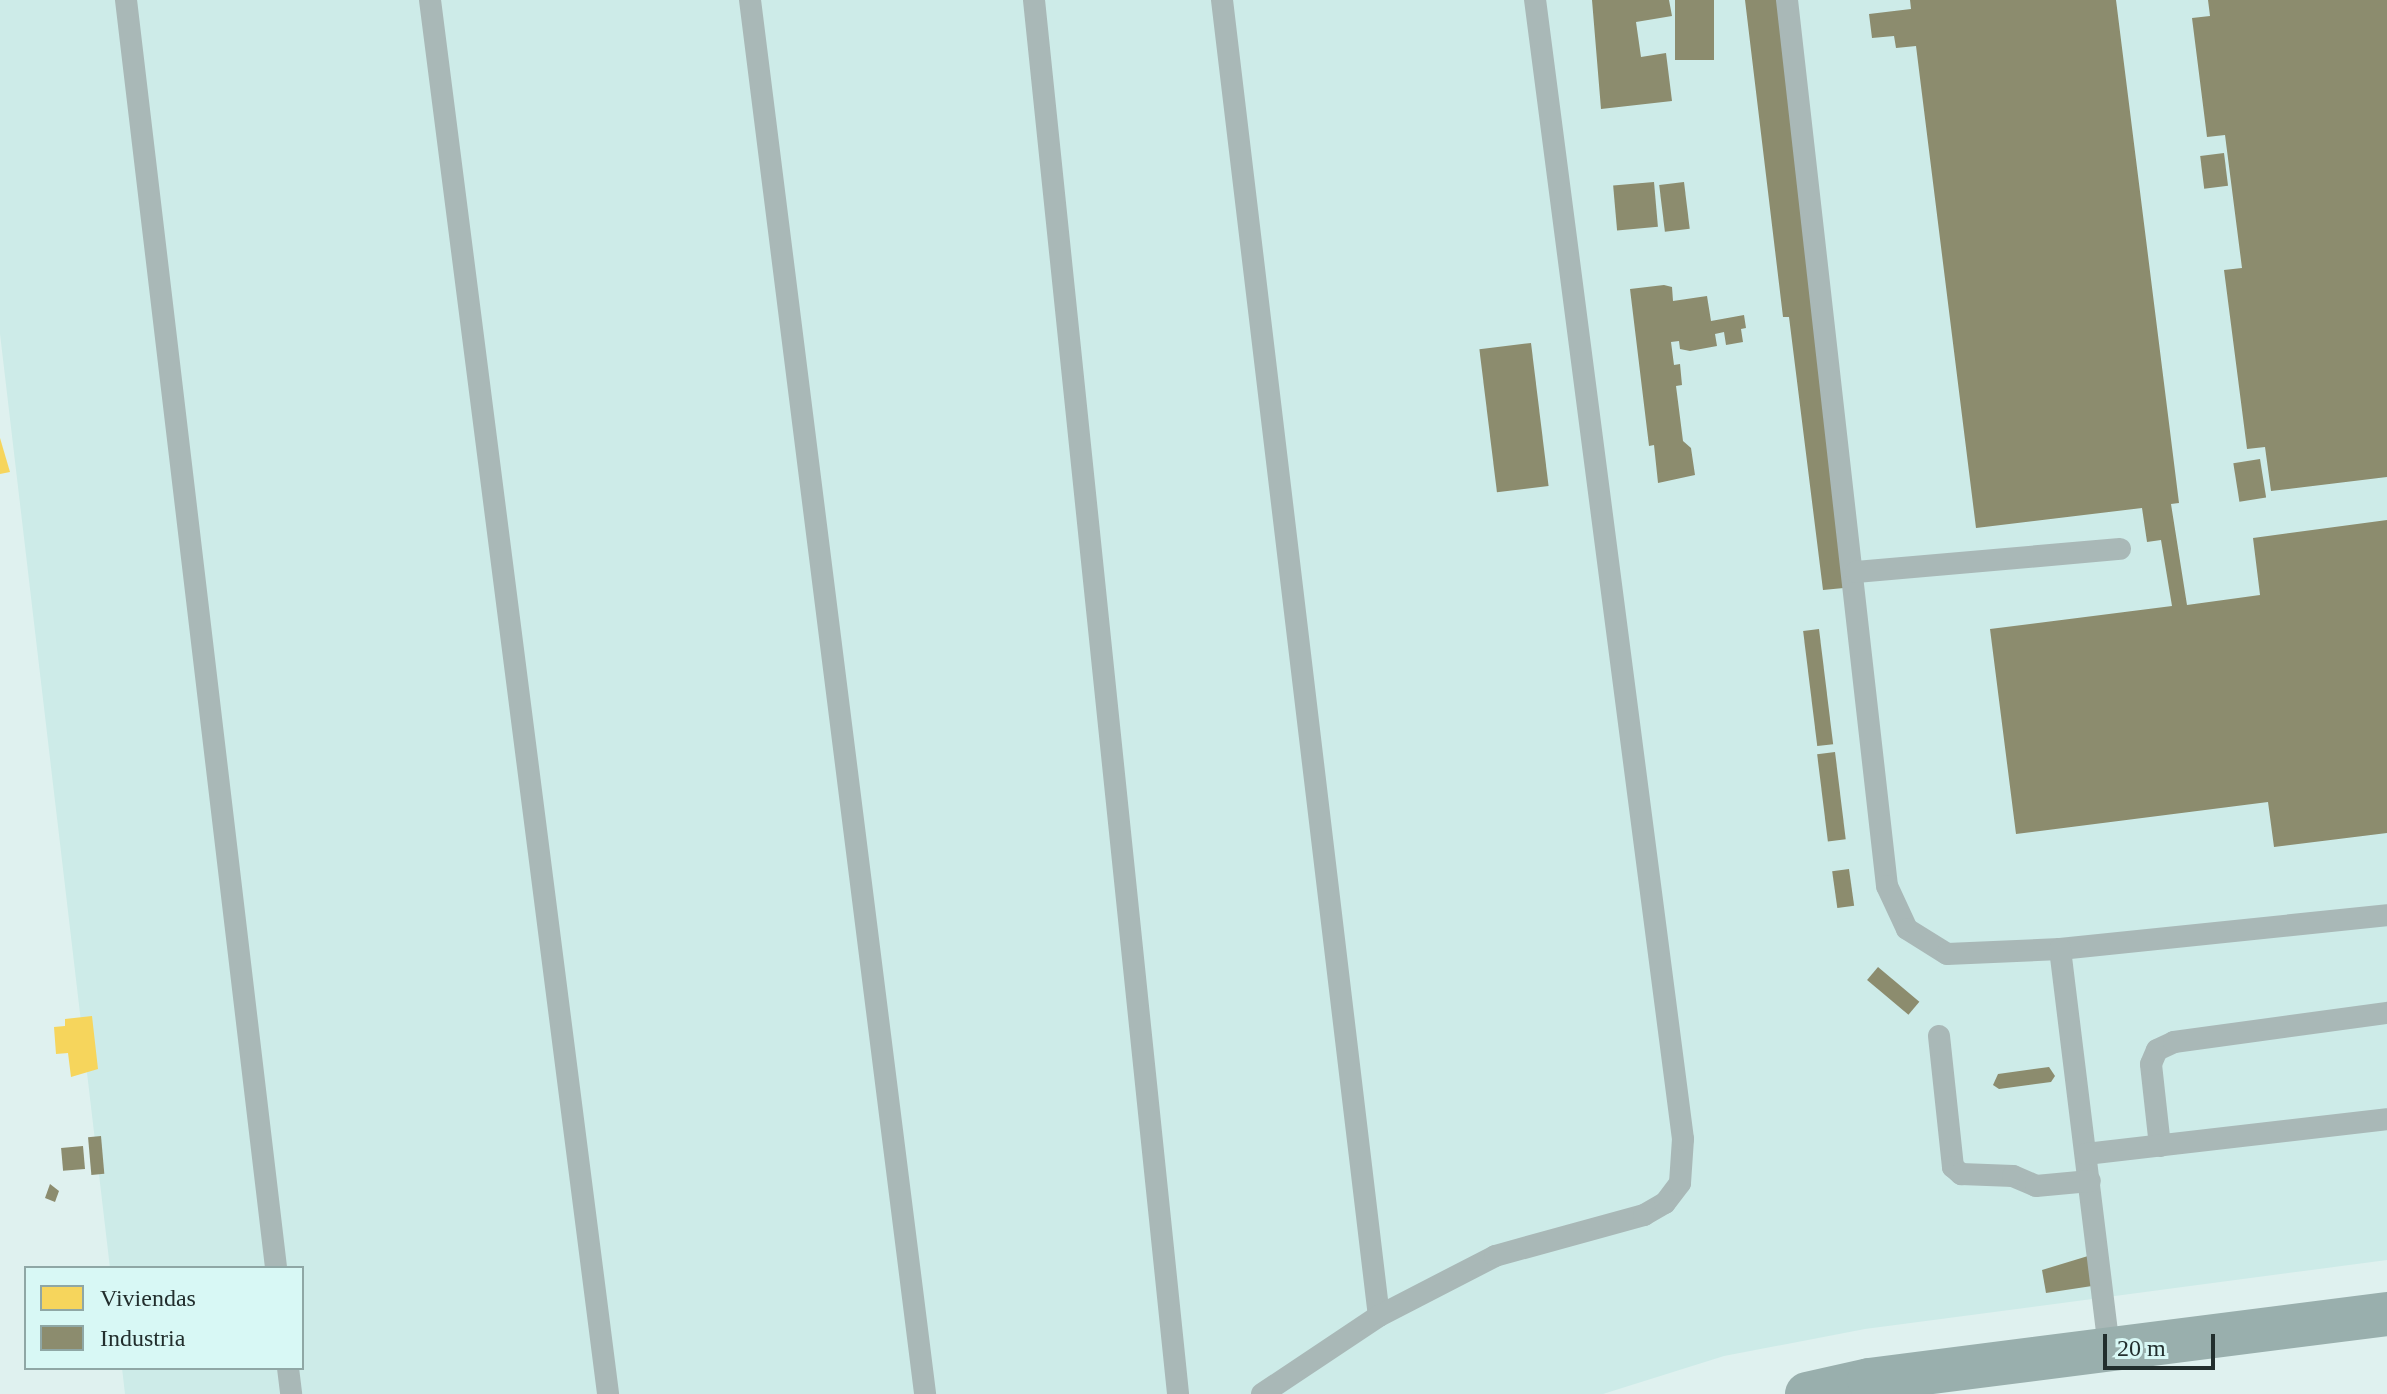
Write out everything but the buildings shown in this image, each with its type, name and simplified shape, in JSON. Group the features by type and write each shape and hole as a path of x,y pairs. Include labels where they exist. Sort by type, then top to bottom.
{"main road":[{"path":"1807,1394 1869,1380 2387,1314"}],"lane":[{"path":"126,0 276,1266"},
{"path":"430,0 608,1394"},
{"path":"750,0 925,1394"},
{"path":"1034,0 1178,1394"},
{"path":"1222,0 1379,1316"},
{"path":"1262,1394 1379,1316 1495,1256 1644,1215 1665,1203 1680,1183 1683,1139 1535,0"},
{"path":"1787,0 1856,572 1887,886 1907,929 1947,954 2060,949 2387,915"},
{"path":"1856,572 2120,549"},
{"path":"2060,949 2109,1349"},
{"path":"2160,1146 2151,1064 2157,1050 2174,1042 2387,1013"},
{"path":"1939,1036 1953,1167 1961,1174 2013,1176 2036,1186 2090,1181"},
{"path":"2086,1154 2387,1119"},
{"path":"288,1370 291,1394"}],"shaded area":[{"path":"0,0 2387,0 2387,1260 1865,1329 1724,1356 1603,1394 125,1394 122,1370 304,1370 304,1266 110,1266 0,334"}]}
